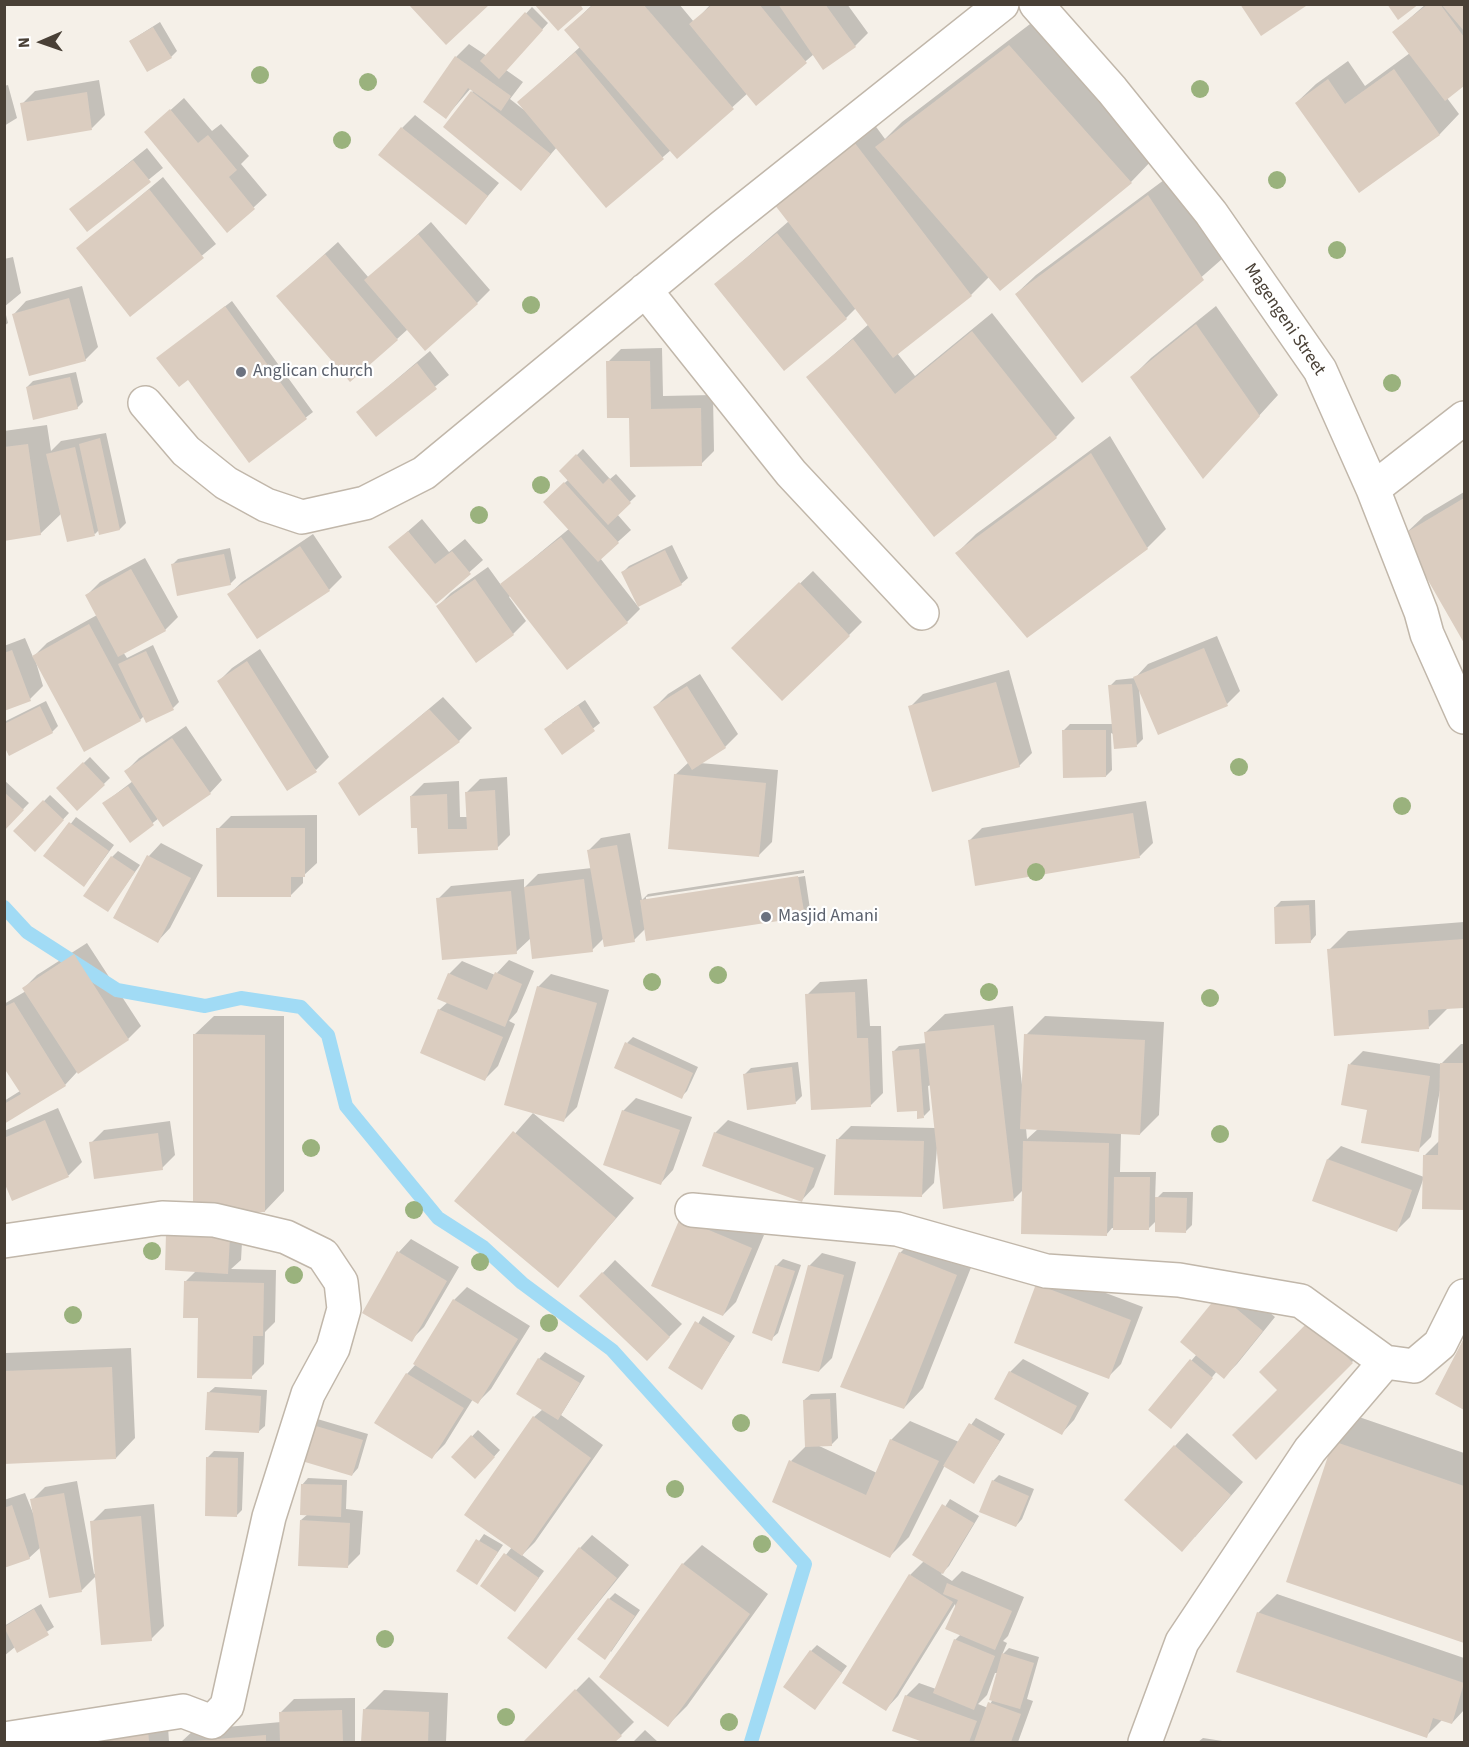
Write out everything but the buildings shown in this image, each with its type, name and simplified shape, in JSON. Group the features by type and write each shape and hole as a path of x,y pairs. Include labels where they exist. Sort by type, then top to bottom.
{"street":[{"path":"145,403 186,451 226,483 266,505 302,517 364,503 424,473 645,290 1002,4"},
{"name":"Magengeni Street","path":"1036,4 1112,90 1212,213 1320,370 1373,489 1422,612 1427,634 1464,717"},
{"path":"645,290 790,473 922,613"},
{"path":"1373,489 1464,417"},
{"path":"692,1210 897,1228 1046,1271 1179,1280 1301,1300 1384,1362 1414,1366 1440,1344 1464,1296"},
{"path":"4,1241 162,1218 214,1220 286,1237 323,1255 340,1282 344,1309 333,1348 308,1394 269,1517 227,1706 212,1722 183,1711 4,1739"},
{"path":"1145,1743 1182,1642 1310,1450 1384,1362"}],"waterway":[{"path":"4,907 27,932 117,990 205,1006 241,998 301,1007 328,1035 346,1106 438,1218 483,1247 522,1283 612,1350 805,1564 751,1742"}],"place":[{"name":"Anglican church","path":"241,372"},
{"name":"Masjid Amani","path":"766,917"}]}
